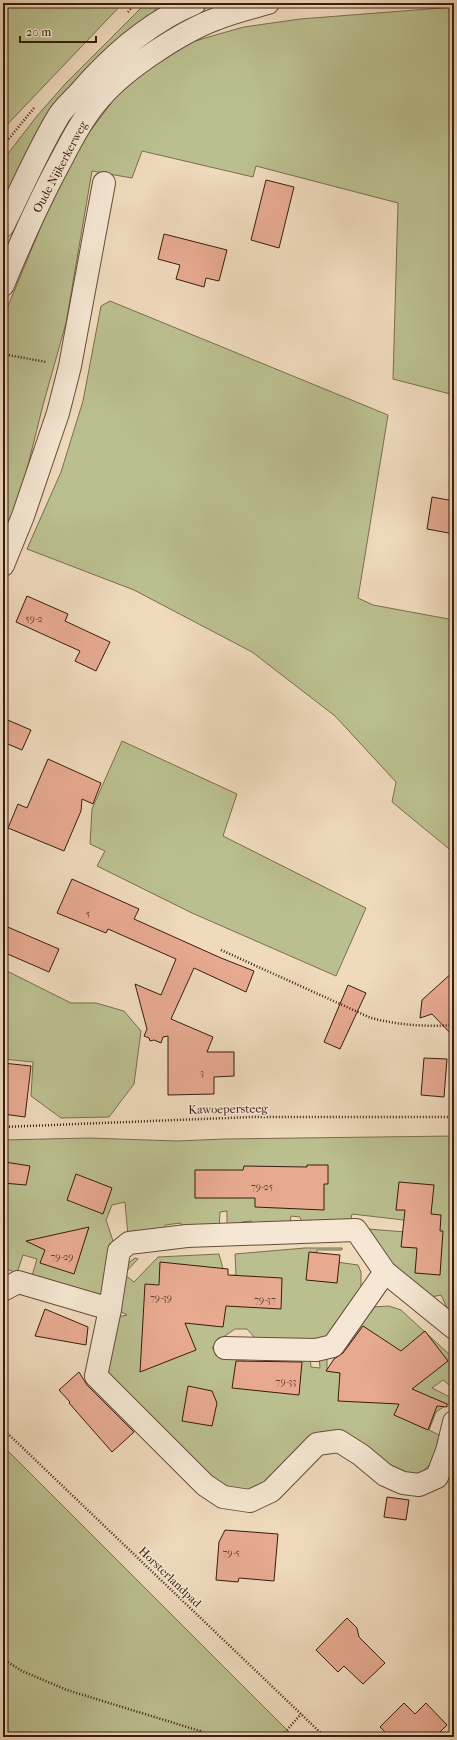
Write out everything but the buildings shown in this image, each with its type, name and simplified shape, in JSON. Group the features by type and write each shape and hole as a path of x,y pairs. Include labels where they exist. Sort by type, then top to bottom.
{"street":[{"name":"Oude Nijkerkerweg","path":"3,285 46,189 77,129 101,97 125,75 190,31 214,19 268,3"},
{"name":"Oude Nijkerkerweg","path":"3,226 58,116 103,66 125,46 152,26 186,5"},
{"path":"186,5 190,31"},
{"path":"3,565 23,516 50,435 70,366 104,183"},
{"path":"454,1328 385,1272 356,1230 187,1236 129,1243 119,1251 110,1309 96,1376 205,1485 222,1497 250,1501 270,1491 317,1444 339,1441 361,1455 385,1474 403,1483 419,1485 437,1476 451,1452 454,1422"},
{"path":"225,1348 316,1350 333,1346 385,1272"},
{"path":"3,1290 18,1282 110,1309"}],"path":[{"path":"3,354 70,366"},
{"path":"221,950 371,1018 405,1024 454,1025"},
{"name":"Kawoepersteeg","path":"3,1127 251,1117 454,1117"},
{"name":"Horsterlandpad","path":"3,1429 325,1737"},
{"path":"3,1659 22,1671 67,1690 200,1731 201,1737"},
{"path":"281,1737 301,1714"}],"green space":[{"path":"3,3 123,3 3,129"},
{"path":"146,3 158,3 153,15 32,143 3,199 3,160 37,116 66,83"},
{"path":"454,7 454,395 393,379 398,203 256,166 253,177 142,151 132,178 92,171 66,323 43,405 18,505 3,544 3,318 62,176 88,134 115,98 135,79 168,55 192,42 244,27 300,19"},
{"path":"110,301 388,415 358,598 373,605 454,620 454,853 392,802 396,782 335,716 252,652 134,590 27,549 61,472 83,401 101,306"},
{"path":"122,741 237,794 223,836 366,908 336,976 192,913 97,866 105,851 90,844 92,809"},
{"path":"3,969 71,1003 96,1003 124,1011 141,1031 134,1084 109,1117 61,1118 31,1096 33,1062 3,1059"},
{"path":"454,1136 454,1237 452,1237 450,1244 454,1245 454,1316 450,1314 441,1295 421,1299 392,1269 368,1229 418,1233 421,1222 352,1214 350,1224 303,1226 300,1217 291,1216 290,1225 251,1227 251,1221 242,1222 241,1228 227,1228 227,1211 220,1212 219,1229 181,1231 181,1223 165,1225 164,1236 128,1236 125,1202 112,1205 106,1220 113,1241 107,1290 99,1296 31,1279 37,1259 23,1255 17,1273 9,1270 3,1271 3,1140 89,1138 177,1141"},
{"path":"305,1248 342,1248 342,1250 317,1250 316,1259 358,1265 361,1272 361,1294 329,1340 315,1346 280,1346 256,1339 247,1329 235,1329 219,1340 212,1348 227,1357 244,1356 243,1380 271,1381 272,1358 310,1358 311,1367 320,1368 319,1357 327,1356 327,1369 361,1371 369,1353 341,1341 360,1314 372,1307 389,1306 401,1310 454,1360 454,1389 443,1380 432,1388 454,1400 436,1412 429,1430 441,1436 430,1464 417,1478 405,1479 396,1475 350,1441 331,1434 310,1439 290,1457 266,1485 257,1491 246,1493 220,1488 107,1374 117,1317 127,1315 118,1310 123,1273 127,1264 135,1258 138,1259 124,1274 134,1282 158,1257 219,1254 225,1276 236,1275 235,1254"},
{"path":"3,1446 294,1737 3,1737"}]}
